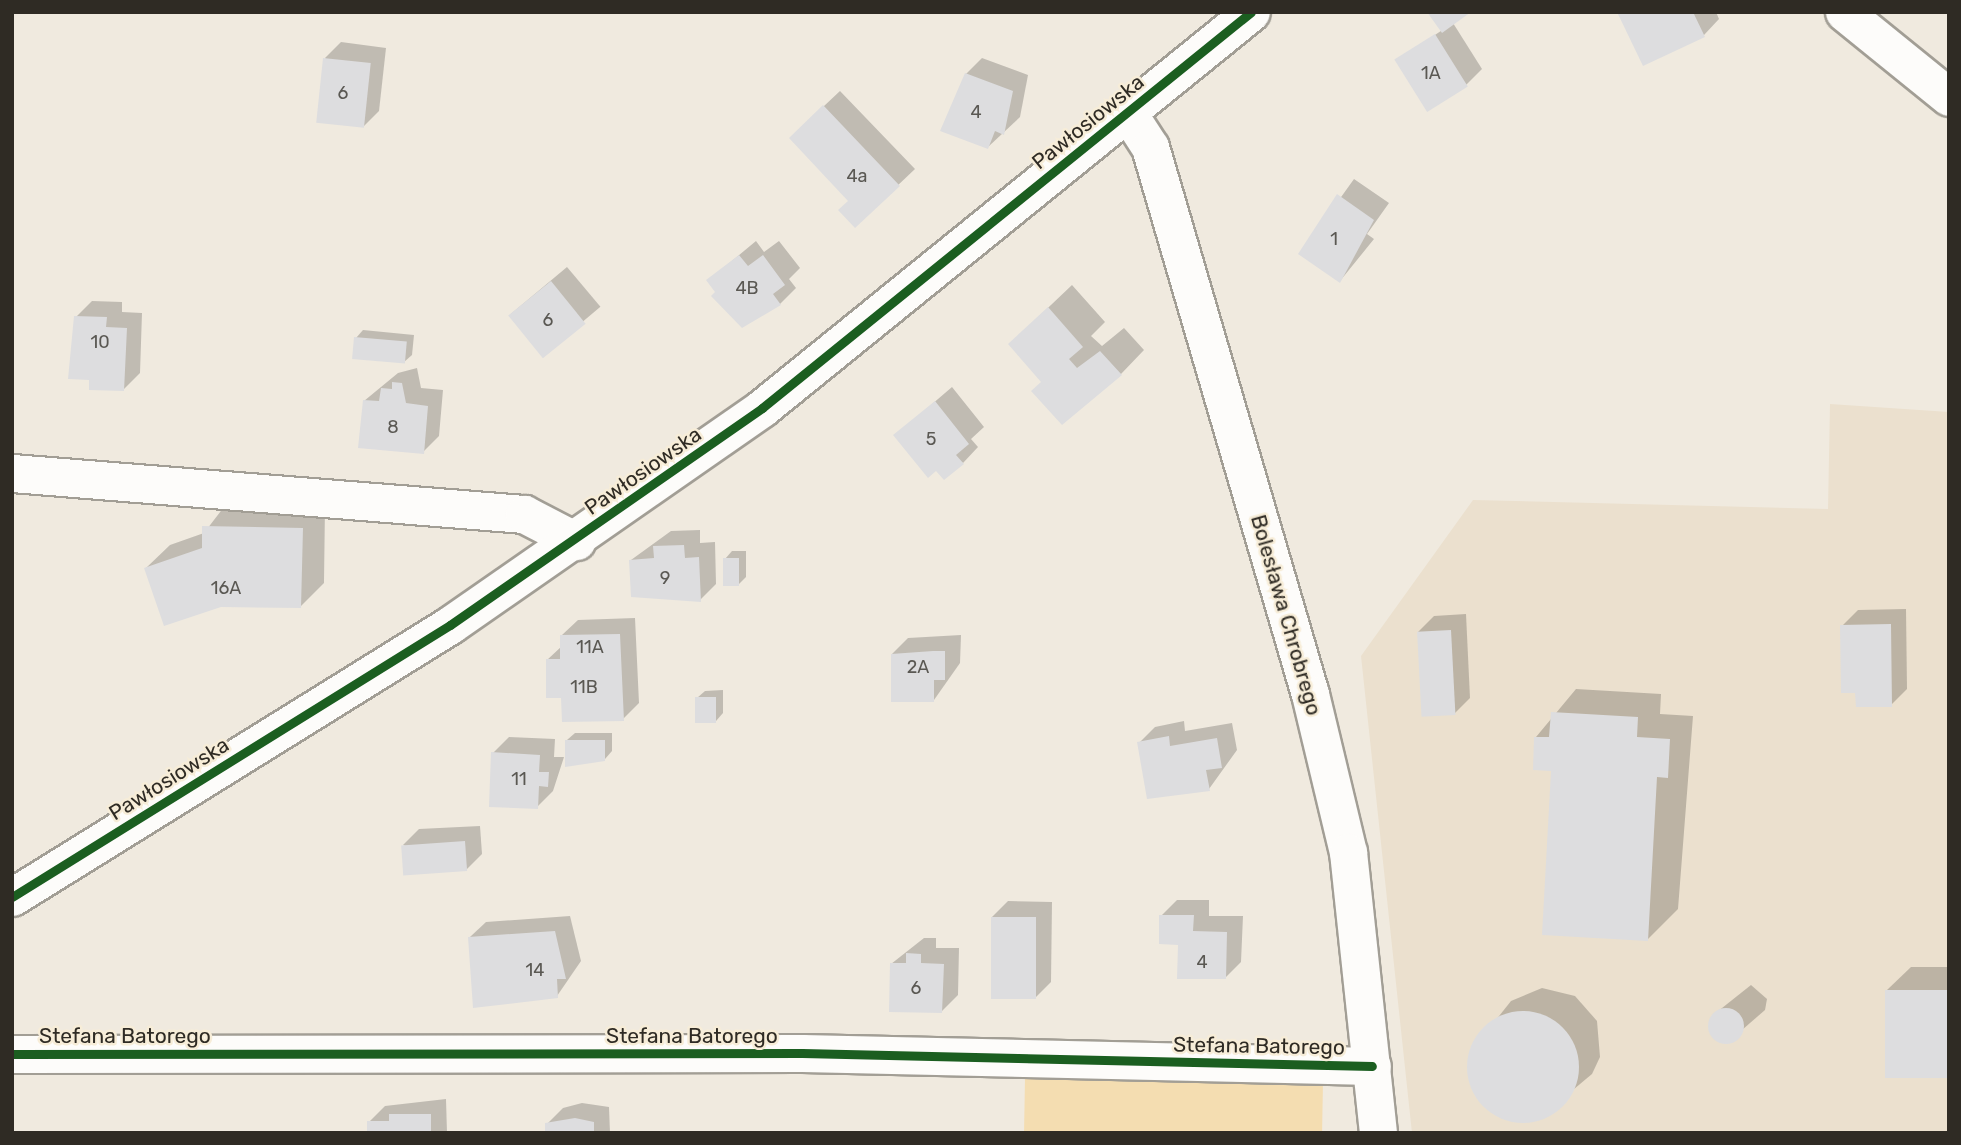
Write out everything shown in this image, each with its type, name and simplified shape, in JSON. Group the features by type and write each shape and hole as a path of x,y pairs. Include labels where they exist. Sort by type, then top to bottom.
{"street":[{"name":"Pawłosiowska","path":"12,897 576,541 762,408 1251,12"},
{"path":"1844,12 1949,97"},
{"name":"Bolesława Chrobrego","path":"1128,113 1150,147 1310,694 1348,852 1378,1133"},
{"path":"12,473 524,514 576,541"},
{"name":"Stefana Batorego","path":"12,1054 803,1053 1372,1066"}],"shaded area":[{"path":"1830,404 1949,412 1949,1133 1412,1133 1361,656 1473,500 1828,509"},
{"path":"1025,1078 1323,1083 1322,1133 1024,1133"}],"building":[{"path":"1427,12 1471,12 1442,33"},
{"path":"1617,12 1693,12 1705,37 1643,66"},
{"path":"1435,34 1468,87 1427,112 1394,59"},
{"path":"323,58 371,63 364,128 316,123"},
{"path":"965,73 1013,91 1004,135 995,131 988,149 940,131"},
{"path":"823,105 900,186 855,228 838,210 848,201 789,138"},
{"path":"1337,194 1374,220 1340,283 1298,254"},
{"path":"739,255 748,266 763,255 785,285 773,294 781,305 742,328 711,296 715,292 706,280"},
{"path":"551,281 586,324 543,358 508,316"},
{"path":"1048,307 1083,347 1069,359 1077,368 1100,351 1122,375 1062,425 1031,391 1041,382 1008,344"},
{"path":"74,316 107,317 106,327 127,328 124,391 89,390 89,380 68,379"},
{"path":"354,337 407,342 405,364 352,359"},
{"path":"392,382 402,383 406,403 428,406 424,454 358,448 363,400 379,401 381,388 392,389"},
{"path":"935,401 969,444 956,455 964,464 944,480 936,471 928,478 893,435"},
{"path":"202,526 303,528 301,608 221,607 164,626 144,568 202,548"},
{"path":"684,545 685,558 699,557 701,602 631,597 629,560 654,558 653,546"},
{"path":"723,558 739,558 739,586 723,586"},
{"path":"1891,624 1892,707 1856,707 1855,693 1841,693 1840,625"},
{"path":"1451,630 1455,715 1421,717 1417,632"},
{"path":"620,634 624,721 562,722 561,698 546,698 546,659 560,659 560,635"},
{"path":"945,651 945,680 934,680 934,702 891,702 891,654"},
{"path":"695,697 716,697 716,723 695,723"},
{"path":"1551,712 1638,717 1637,737 1670,739 1668,778 1657,777 1648,941 1542,935 1551,771 1533,770 1534,737 1549,737"},
{"path":"1169,736 1170,746 1217,738 1222,768 1206,770 1210,791 1147,799 1137,742"},
{"path":"565,740 605,740 605,761 565,767"},
{"path":"491,752 540,755 539,772 549,772 548,787 539,786 538,809 489,807"},
{"path":"465,841 467,871 403,875 401,845"},
{"path":"1159,915 1194,915 1193,931 1227,932 1226,979 1177,979 1178,945 1159,944"},
{"path":"991,917 1036,917 1036,999 991,999"},
{"path":"555,931 566,979 557,979 558,998 473,1008 468,937"},
{"path":"906,953 921,954 921,963 944,964 942,1013 889,1012 890,963 906,963"},
{"path":"1885,990 1949,990 1949,1078 1885,1078"},
{"path":"1726,1008 1739,1013 1744,1026 1739,1039 1726,1044 1713,1039 1708,1026 1713,1013"},
{"path":"1523,1011 1544,1015 1562,1028 1575,1046 1579,1067 1575,1088 1562,1106 1544,1119 1523,1123 1502,1119 1484,1106 1471,1088 1467,1067 1471,1046 1484,1028 1502,1015"},
{"path":"389,1114 431,1114 431,1133 367,1133 367,1121 389,1121"},
{"path":"575,1118 594,1122 594,1133 545,1133 545,1123"}],"cycle path":[{"path":"12,897 450,625 762,408 1251,12"},
{"path":"12,1054 802,1053 1372,1066"}]}
